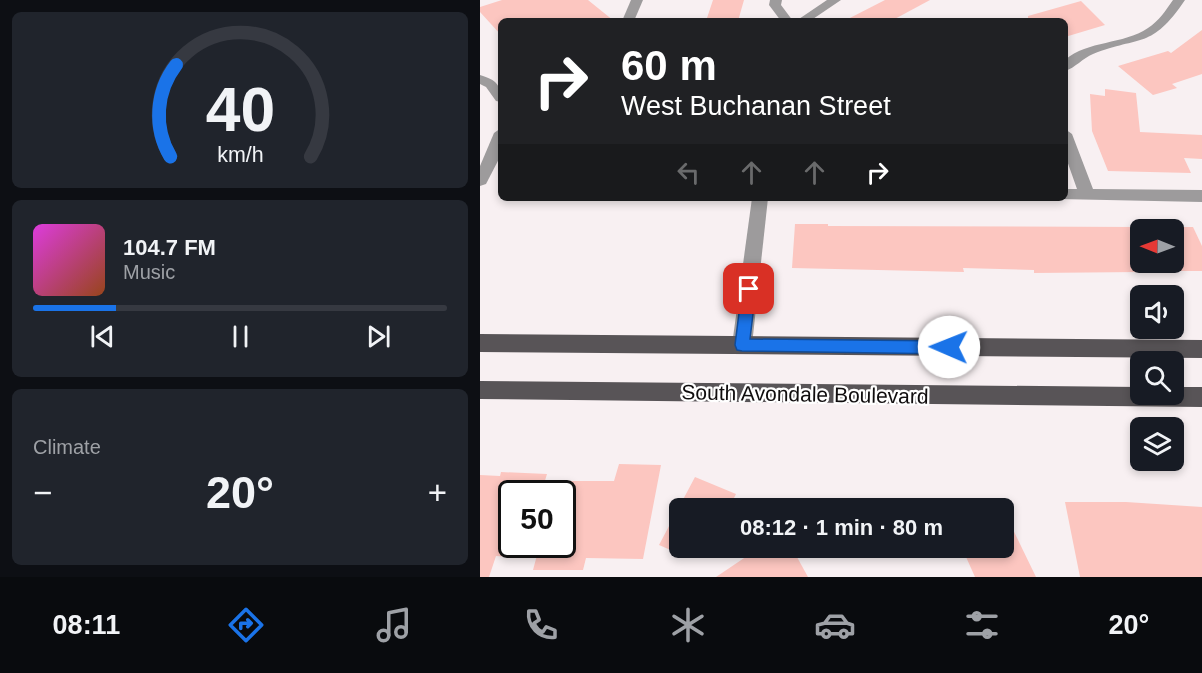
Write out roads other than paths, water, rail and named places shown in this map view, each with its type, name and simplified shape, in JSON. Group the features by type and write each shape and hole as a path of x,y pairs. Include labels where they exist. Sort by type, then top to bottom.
{"main road":[{"path":"480,343 1202,350"},
{"name":"South Avondale Boulevard","path":"480,390 1202,397"}],"street":[{"path":"629,18 636,0"},
{"path":"776,0 775,5 786,18"},
{"path":"807,18 835,0"},
{"path":"1068,64 1073,58 1091,49 1148,34 1164,21 1179,0"},
{"path":"480,79 491,84 498,94"},
{"path":"480,180 498,142"},
{"path":"1068,142 1087,195"},
{"path":"1068,195 1202,196"},
{"path":"742,345 760,201"}]}
